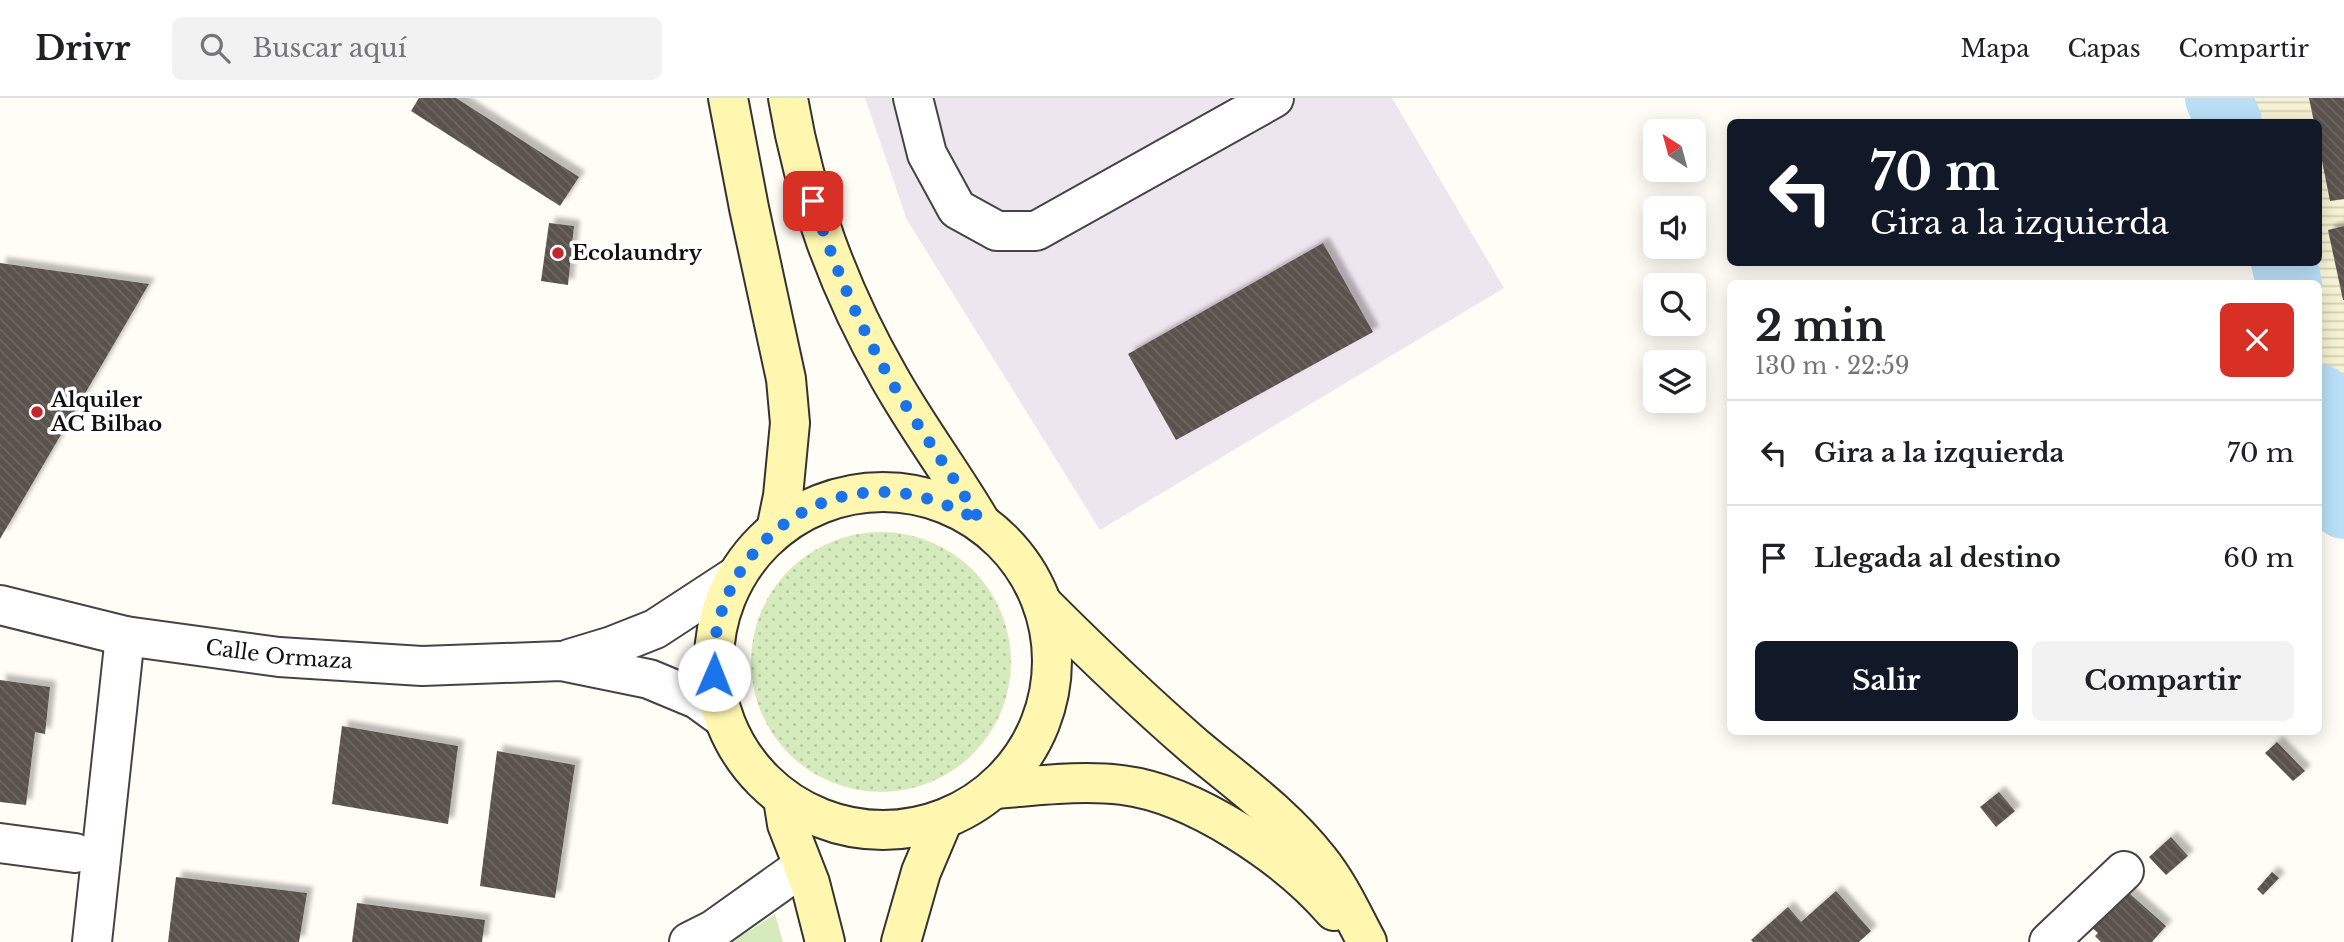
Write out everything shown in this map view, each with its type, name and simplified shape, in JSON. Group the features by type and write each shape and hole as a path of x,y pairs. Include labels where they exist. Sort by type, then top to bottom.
{"street":[{"path":"728,98 748,208 786,379 790,423 784,486 776,530"},
{"path":"788,98 805,175 822,227 860,321 889,379 980,521"},
{"path":"913,98 927,154 957,209 997,232 1036,231 1274,98"},
{"path":"877,492 913,494 948,505 980,521 1018,558 1032,580 1043,604 1051,636 1052,670 1047,704 1036,735 1017,764 994,789 970,807 943,820 916,828 860,829 806,813 783,799 746,763 723,718 715,690 715,631 723,603 736,576 754,551 776,530 806,510 841,497 877,492"},
{"name":"Calle Ormaza","path":"561,661 612,646 655,629 736,576"},
{"path":"1043,604 1126,687 1278,814 1321,861 1335,881 1367,942"},
{"name":"Calle Ormaza","path":"0,605 125,636 305,659 422,666 561,661 649,680 697,699 723,718"},
{"path":"92,942 125,636"},
{"path":"994,789 1092,782 1124,785 1157,793 1192,807 1240,833 1276,858 1327,903 1362,942"},
{"path":"783,799 787,824 803,866 825,942"},
{"path":"901,942 921,872 943,820"},
{"path":"0,843 75,853"},
{"path":"690,942 713,930 803,866"},
{"path":"2049,942 2124,871"}],"shaded area":[{"path":"865,98 1392,98 1504,288 1100,530 907,220"},
{"path":"2226,98 2344,98 2344,461 2322,392 2322,280 2285,280 2280,266 2322,266 2322,119 2233,119"}],"green space":[{"path":"868,532 894,532 919,537 943,547 964,561 982,579 1002,612 1009,637 1009,687 1002,712 982,745 964,763 943,777 919,787 894,792 868,792 843,787 819,777 798,763 780,745 766,724 756,700 751,675 751,649 756,624 766,600 780,579 798,561 819,547 843,537"},
{"path":"775,914 783,942 732,942"}],"building":[{"path":"419,98 456,98 579,177 560,206 411,111"},
{"path":"2309,98 2344,98 2344,199 2330,201 2322,161 2322,119 2313,119"},
{"name":"Ecolaundry","path":"549,223 574,226 568,285 541,281"},
{"path":"2344,226 2344,300 2343,300 2328,230"},
{"path":"1323,243 1373,332 1176,440 1128,354"},
{"name":"Alquiler AC Bilbao","path":"0,263 149,284 0,539"},
{"path":"0,680 50,687 45,734 35,732 26,805 0,802"},
{"path":"342,726 458,746 448,824 332,804"},
{"path":"2277,742 2305,771 2293,781 2265,753"},
{"path":"497,751 575,765 555,898 480,886"},
{"path":"1999,792 2015,811 1996,827 1980,807"},
{"path":"2171,837 2188,856 2166,875 2149,857"},
{"path":"2272,872 2279,878 2263,895 2257,889"},
{"path":"176,877 307,893 299,942 168,942"},
{"path":"2120,885 2166,926 2152,942 2101,942 2095,936 2098,933 2081,918"},
{"path":"1836,891 1871,931 1859,942 1751,940 1788,907 1801,922"},
{"path":"357,903 485,920 482,942 352,942"}],"waterway":[{"path":"2218,98 2228,119"},
{"path":"2285,266 2288,280"},
{"path":"2322,410 2344,506"}],"place":[{"name":"Ecolaundry","path":"558,253"},
{"name":"Alquiler AC Bilbao","path":"37,412"}],"route":[{"path":"714,675 715,631 723,603 736,576 754,551 776,530 806,510 841,497 877,492 913,494 948,505 980,521 889,379 843,284 813,201"}]}
